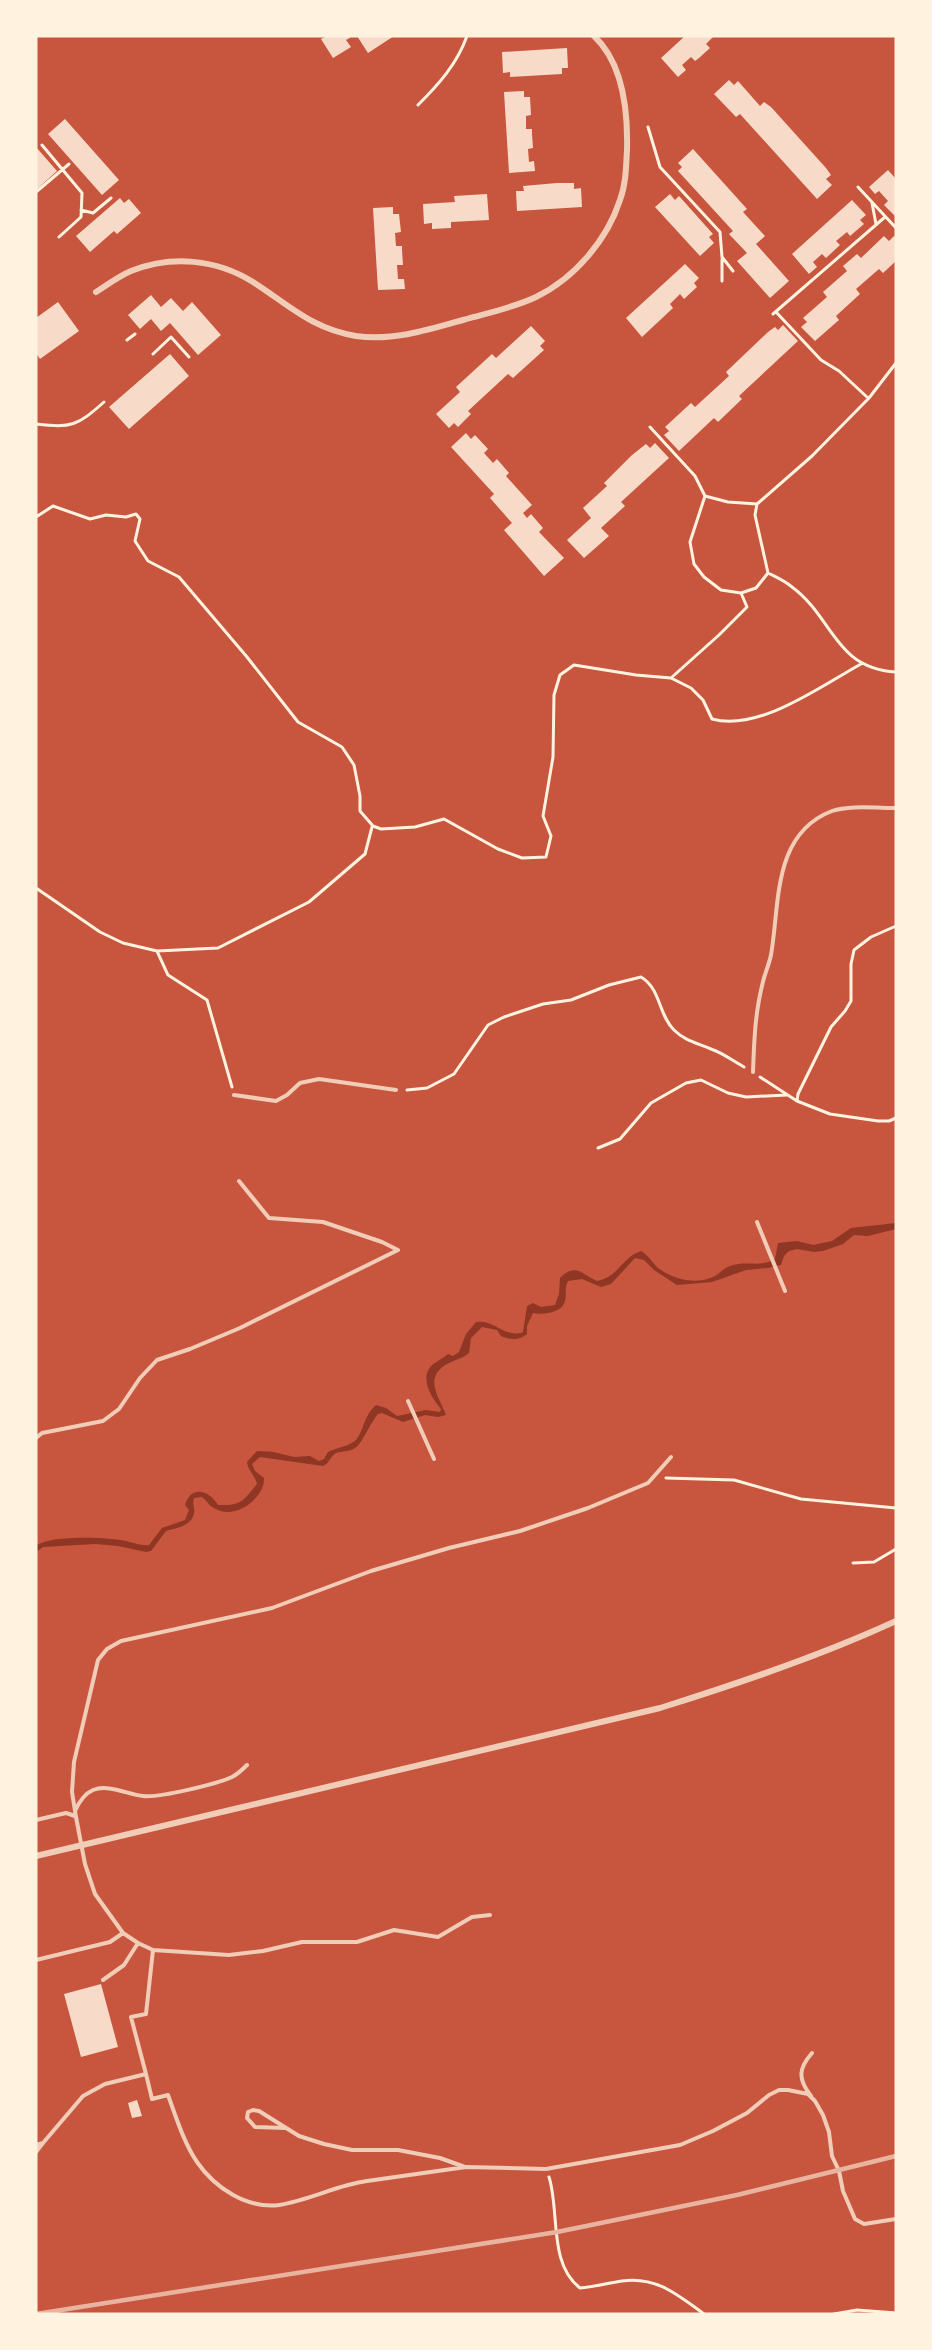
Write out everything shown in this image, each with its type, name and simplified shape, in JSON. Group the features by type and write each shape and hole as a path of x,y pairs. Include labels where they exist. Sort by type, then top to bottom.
{"street":[{"path":"96,292 130,271 151,265 173,261 211,264 244,277 314,323 357,336 381,338 410,335 443,326 516,305 547,291 577,268 601,240 621,198 626,177 627,141 624,99 619,77 609,55 594,36"},
{"path":"36,1856 660,1708 739,1683 851,1642 896,1621"}],"lane":[{"path":"753,1072 755,1029 762,985 771,957 784,862 793,843 819,818 833,810 896,808"},
{"path":"234,1095 276,1101 300,1083 319,1079 396,1090"},
{"path":"36,1438 42,1433 53,1430 103,1420 119,1409 140,1378 157,1360 190,1350 240,1328 398,1250 382,1242 323,1222 269,1218 239,1181"},
{"path":"757,1221 785,1291"},
{"path":"408,1401 434,1459"},
{"path":"490,1916 472,1917 438,1937 394,1930 357,1942 302,1942 262,1951 229,1955 153,1950 138,1943 123,1933 95,1894 85,1864 75,1814 72,1776 81,1724 98,1660 114,1645 204,1621 272,1608 371,1571 539,1525 633,1490 653,1479 671,1457"},
{"path":"75,1814 79,1801 93,1790 104,1788 145,1797 176,1792 208,1785 233,1776 247,1765"},
{"path":"36,1820 66,1813 75,1814"},
{"path":"36,1960 110,1942 123,1933"},
{"path":"103,1980 118,1972 138,1943"},
{"path":"153,1950 146,2014 131,2018 152,2098 168,2095 176,2119 198,2163 235,2197 255,2204 278,2205 318,2195 352,2183 466,2168 546,2169 680,2145 747,2114 769,2095 779,2091 800,2091 815,2101"},
{"path":"812,2053 801,2071 802,2084 815,2101 829,2132 832,2156 855,2219 864,2224 896,2219"},
{"path":"36,2152 83,2096 105,2084 146,2074"},
{"path":"285,2128 255,2127 247,2118 248,2112 259,2111 299,2136 339,2147 352,2150 398,2150 440,2158 466,2168"},
{"path":"36,2145 43,2143"}],"path":[{"path":"418,105 448,72 460,54 467,36"},
{"path":"648,127 660,167 720,232 722,281"},
{"path":"42,145 82,193 81,217 59,237"},
{"path":"36,192 69,164"},
{"path":"858,187 896,228"},
{"path":"81,210 93,213 111,198"},
{"path":"872,202 876,224"},
{"path":"868,398 839,371 821,360 774,313 885,216"},
{"path":"722,257 733,271"},
{"path":"127,340 135,334"},
{"path":"153,354 171,337 189,357"},
{"path":"896,363 868,398 812,456 757,504 755,515 768,573 793,587 849,656 869,668 896,672"},
{"path":"36,423 59,427 82,422 104,402"},
{"path":"650,428 695,476 705,496 690,542 694,564 704,577 721,590 741,593 756,588 768,573"},
{"path":"705,496 728,502 757,504"},
{"path":"36,517 53,506 90,519 106,515 126,518 136,514 140,519 135,541 148,561 180,577 298,722 342,747 354,765 360,796 360,811 373,826 381,829 415,827 444,819 498,849 522,858 546,857 551,836 543,816 553,757 554,695 560,675 574,665 671,678 691,688 704,700 712,718 725,722 772,712 861,664"},
{"path":"671,678 747,607 741,593"},
{"path":"36,888 100,932 123,943 157,951 219,948 309,902 365,854 373,826"},
{"path":"797,1101 798,1094 831,1027 852,1000 851,964 854,950 871,936 896,926"},
{"path":"157,951 168,975 207,1000 234,1095"},
{"path":"396,1090 426,1088 454,1074 488,1025 504,1017 543,1004 571,1000 609,985 641,977 650,982 661,1003 664,1018 679,1034 753,1072 797,1101 830,1114 878,1121 889,1121 896,1118"},
{"path":"598,1148 620,1139 651,1103 686,1083 701,1080 728,1093 746,1098 789,1095"},
{"path":"653,1479 734,1480 801,1499 896,1508"},
{"path":"853,1563 874,1562 896,1549"},
{"path":"546,2169 555,2205 561,2257 564,2270 572,2282 580,2288 642,2279 657,2283 680,2295 704,2314"},
{"path":"834,2314 857,2310 896,2313"}],"shaded area":[{"path":"896,1223 896,1229 868,1236 854,1235 843,1244 823,1251 797,1249 789,1251 784,1256 781,1265 746,1270 712,1282 677,1285 654,1270 644,1260 635,1258 611,1284 601,1287 582,1279 568,1281 563,1305 556,1311 533,1313 527,1326 527,1334 521,1338 511,1339 501,1336 497,1330 482,1327 471,1338 469,1353 440,1369 434,1382 446,1415 438,1417 425,1415 403,1422 382,1413 378,1414 358,1446 336,1453 323,1466 260,1457 252,1464 255,1471 264,1478 263,1486 260,1493 248,1505 232,1512 224,1512 212,1507 202,1497 194,1498 194,1513 190,1521 183,1526 166,1531 151,1551 95,1544 43,1547 36,1552 36,1546 43,1542 79,1538 149,1545 162,1528 185,1520 189,1510 185,1505 191,1494 205,1493 218,1505 232,1505 245,1498 257,1484 247,1462 257,1451 294,1457 310,1456 319,1461 324,1459 328,1452 356,1440 369,1413 376,1405 386,1408 397,1416 426,1410 440,1412 441,1409 427,1385 426,1379 430,1367 448,1354 453,1356 459,1352 466,1334 476,1322 489,1323 511,1333 523,1332 527,1306 533,1303 541,1307 555,1305 559,1294 560,1278 570,1271 579,1271 597,1281 616,1271 629,1258 641,1251 658,1268 680,1279 695,1281 709,1279 736,1264 764,1263 775,1259 778,1243 797,1241 813,1245 832,1241 851,1228"}],"building":[{"path":"327,36 353,36 346,40 351,47 333,58 321,39"},
{"path":"357,36 394,36 368,53"},
{"path":"685,36 714,36 706,44 710,48 699,58 695,61 691,57 682,65 686,70 678,77 661,58"},
{"path":"567,48 568,68 562,68 562,74 510,77 510,72 503,73 502,52"},
{"path":"729,80 734,85 738,81 760,106 764,102 771,107 826,168 831,175 826,179 832,185 817,199 740,114 736,117 714,94"},
{"path":"524,91 524,97 530,97 531,115 526,116 526,129 532,129 533,148 528,149 529,162 534,161 535,171 509,173 504,92"},
{"path":"65,119 119,180 102,195 48,134"},
{"path":"36,147 57,171 36,190"},
{"path":"693,149 747,209 743,212 765,236 756,244 789,281 770,298 737,261 747,253 729,234 733,231 678,171 682,167 678,163"},
{"path":"888,170 896,179 896,217 884,205 888,201 879,191 875,194 869,187"},
{"path":"574,183 574,189 581,188 582,207 517,211 516,191 524,191 523,186"},
{"path":"487,194 489,220 451,222 451,228 432,229 432,223 424,224 423,204 455,202 454,196"},
{"path":"670,194 675,200 679,196 713,234 709,237 714,243 700,256 655,207"},
{"path":"120,198 124,203 129,199 141,213 117,234 114,231 90,252 76,236"},
{"path":"852,200 866,215 860,220 864,224 850,236 847,232 836,241 840,245 826,258 822,254 813,262 817,267 809,274 792,254"},
{"path":"393,207 393,214 399,214 401,232 395,233 396,246 402,246 403,265 397,265 398,279 404,279 405,289 378,290 373,208"},
{"path":"884,236 889,241 894,236 896,238 896,261 883,273 879,269 856,289 860,294 836,316 839,320 815,341 801,327 807,322 803,318 827,297 823,292 847,271 843,266 857,254 861,258"},
{"path":"685,264 699,278 694,283 697,287 684,299 680,294 670,304 673,308 642,337 626,318"},
{"path":"151,295 161,307 171,298 183,311 192,302 221,335 198,355 170,323 161,331 151,319 140,329 128,315"},
{"path":"58,302 79,331 40,359 36,353 36,318"},
{"path":"783,325 798,341 739,396 742,399 718,422 714,418 679,451 664,435 669,431 665,427 691,403 695,407 729,376 726,372 768,332 775,327 778,330"},
{"path":"531,326 545,341 540,346 544,350 513,378 508,374 468,411 471,414 458,427 454,423 449,428 436,414 460,392 456,387 492,354 496,358"},
{"path":"170,354 189,376 129,429 109,407"},
{"path":"466,433 471,439 475,435 488,449 484,453 493,463 497,459 509,473 506,476 532,505 523,513 527,518 531,514 543,528 539,532 564,558 544,576 504,530 512,523 490,498 494,494 451,447"},
{"path":"655,443 669,458 621,502 625,506 601,528 609,536 584,558 567,540 591,518 583,508 607,486 604,483 632,455 646,444 650,448"},
{"path":"101,1984 118,2047 81,2057 64,1994"},
{"path":"137,2100 142,2116 132,2118 128,2103"}],"railway":[{"path":"36,2314 557,2232 737,2195 896,2156"}]}
